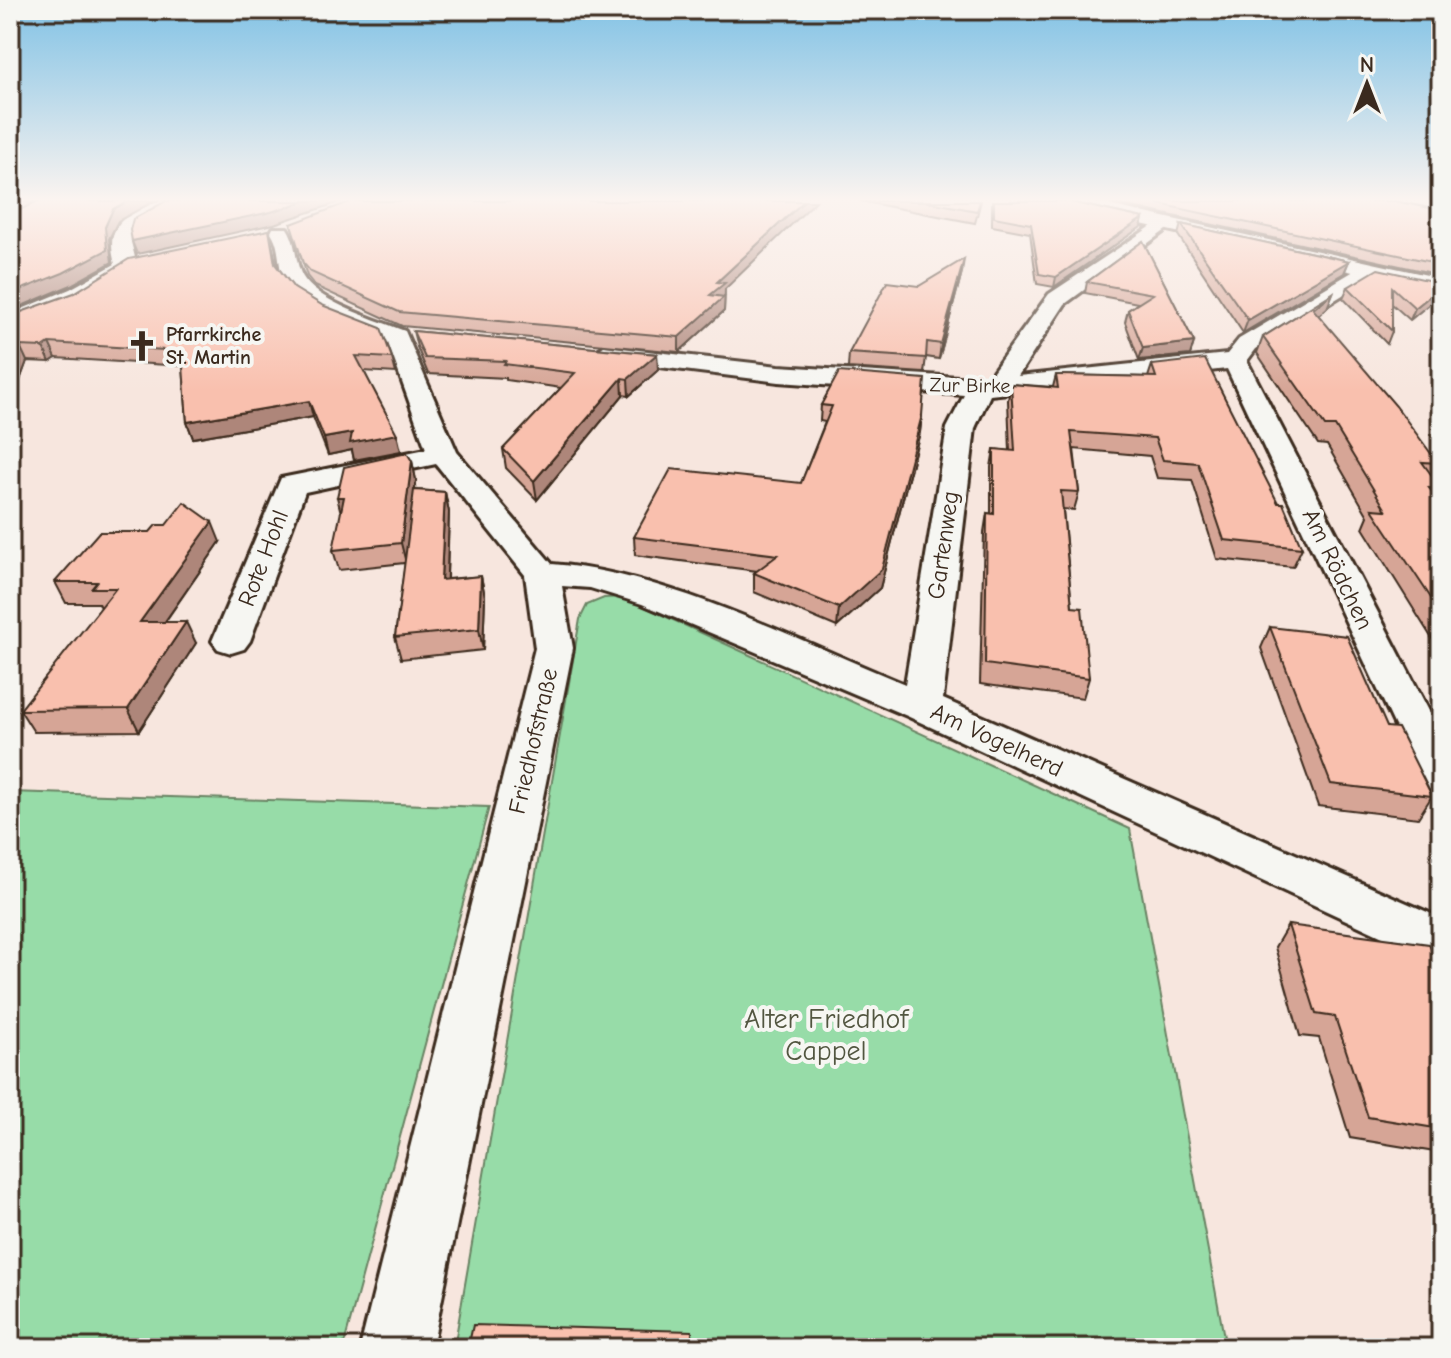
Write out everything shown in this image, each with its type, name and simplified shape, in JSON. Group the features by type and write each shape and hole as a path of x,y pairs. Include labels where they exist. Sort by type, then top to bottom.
{"street":[{"path":"10,323 78,294 132,264"},
{"path":"290,264 297,284 311,296 397,336 427,338"},
{"name":"Gartenweg","path":"922,706 961,428 1057,299 1106,264"},
{"path":"1350,264 1441,285"},
{"path":"1235,361 1247,344 1371,269"},
{"path":"397,336 443,454 542,574"},
{"name":"Zur Birke","path":"579,351 779,374 992,388 1235,361"},
{"name":"Am Rödchen","path":"1235,361 1441,777"},
{"name":"Rote Hohl","path":"231,641 292,485 443,454"},
{"name":"Am Vogelherd","path":"542,574 592,578 655,596 922,706 1441,942"},
{"name":"Friedhofstraße","path":"396,1348 554,648 542,574"}],"green space":[{"name":"Alter Friedhof Cappel","path":"623,597 1130,829 1226,1348 454,1348 580,619 587,605 604,598"},
{"path":"10,792 489,807 343,1348 10,1348"}],"building":[{"path":"10,264 80,264 63,273 10,294"},
{"path":"120,264 275,264 294,288 322,305 381,328 392,358 356,356 397,434 350,443 352,433 324,438 309,401 187,422 182,351 49,343 43,347 20,346 10,372 10,316 74,293"},
{"path":"304,264 736,264 717,282 725,283 710,295 724,297 679,337 399,312 311,272"},
{"path":"955,264 963,264 941,344 927,342 926,358 849,353 887,282 919,286"},
{"path":"1037,264 1075,264 1056,277 1039,274"},
{"path":"1111,264 1155,264 1194,342 1143,348 1128,310 1153,294 1087,282"},
{"path":"1209,264 1343,264 1248,320"},
{"path":"1378,269 1441,283 1441,287 1415,308 1392,287 1392,331 1348,287"},
{"path":"1333,293 1313,309 1396,406 1438,463 1422,462 1441,488 1429,488 1441,503 1441,613 1372,509 1386,510 1335,426 1325,426 1263,337"},
{"path":"413,331 657,354 628,379 622,378 534,481 503,449 575,373 504,364 506,361 425,358"},
{"path":"1205,359 1278,503 1283,503 1302,548 1224,540 1198,463 1163,460 1155,438 1071,432 1079,492 1061,491 1072,607 1082,608 1089,678 985,664 987,513 994,514 994,449 1015,451 1011,384 1058,388 1056,375 1156,377 1152,365"},
{"path":"839,372 925,379 922,415 882,569 839,608 754,573 778,555 634,537 671,469 801,483 832,406 821,405"},
{"path":"407,453 412,461 401,543 333,550 344,497 337,497 344,467"},
{"path":"414,490 445,492 441,580 481,576 479,629 395,637"},
{"path":"184,502 212,522 140,622 186,622 128,709 20,710 116,588 92,588 97,582 55,582 99,532 150,532 156,525 166,525"},
{"path":"1270,627 1347,636 1387,727 1398,728 1432,796 1331,784"},
{"path":"1288,925 1429,944 1441,972 1441,1129 1368,1117 1335,1017 1316,1014"},
{"path":"473,1325 692,1331 692,1348 468,1348"}],"place":[{"name":"Pfarrkirche St. Martin","path":"142,346"}]}
